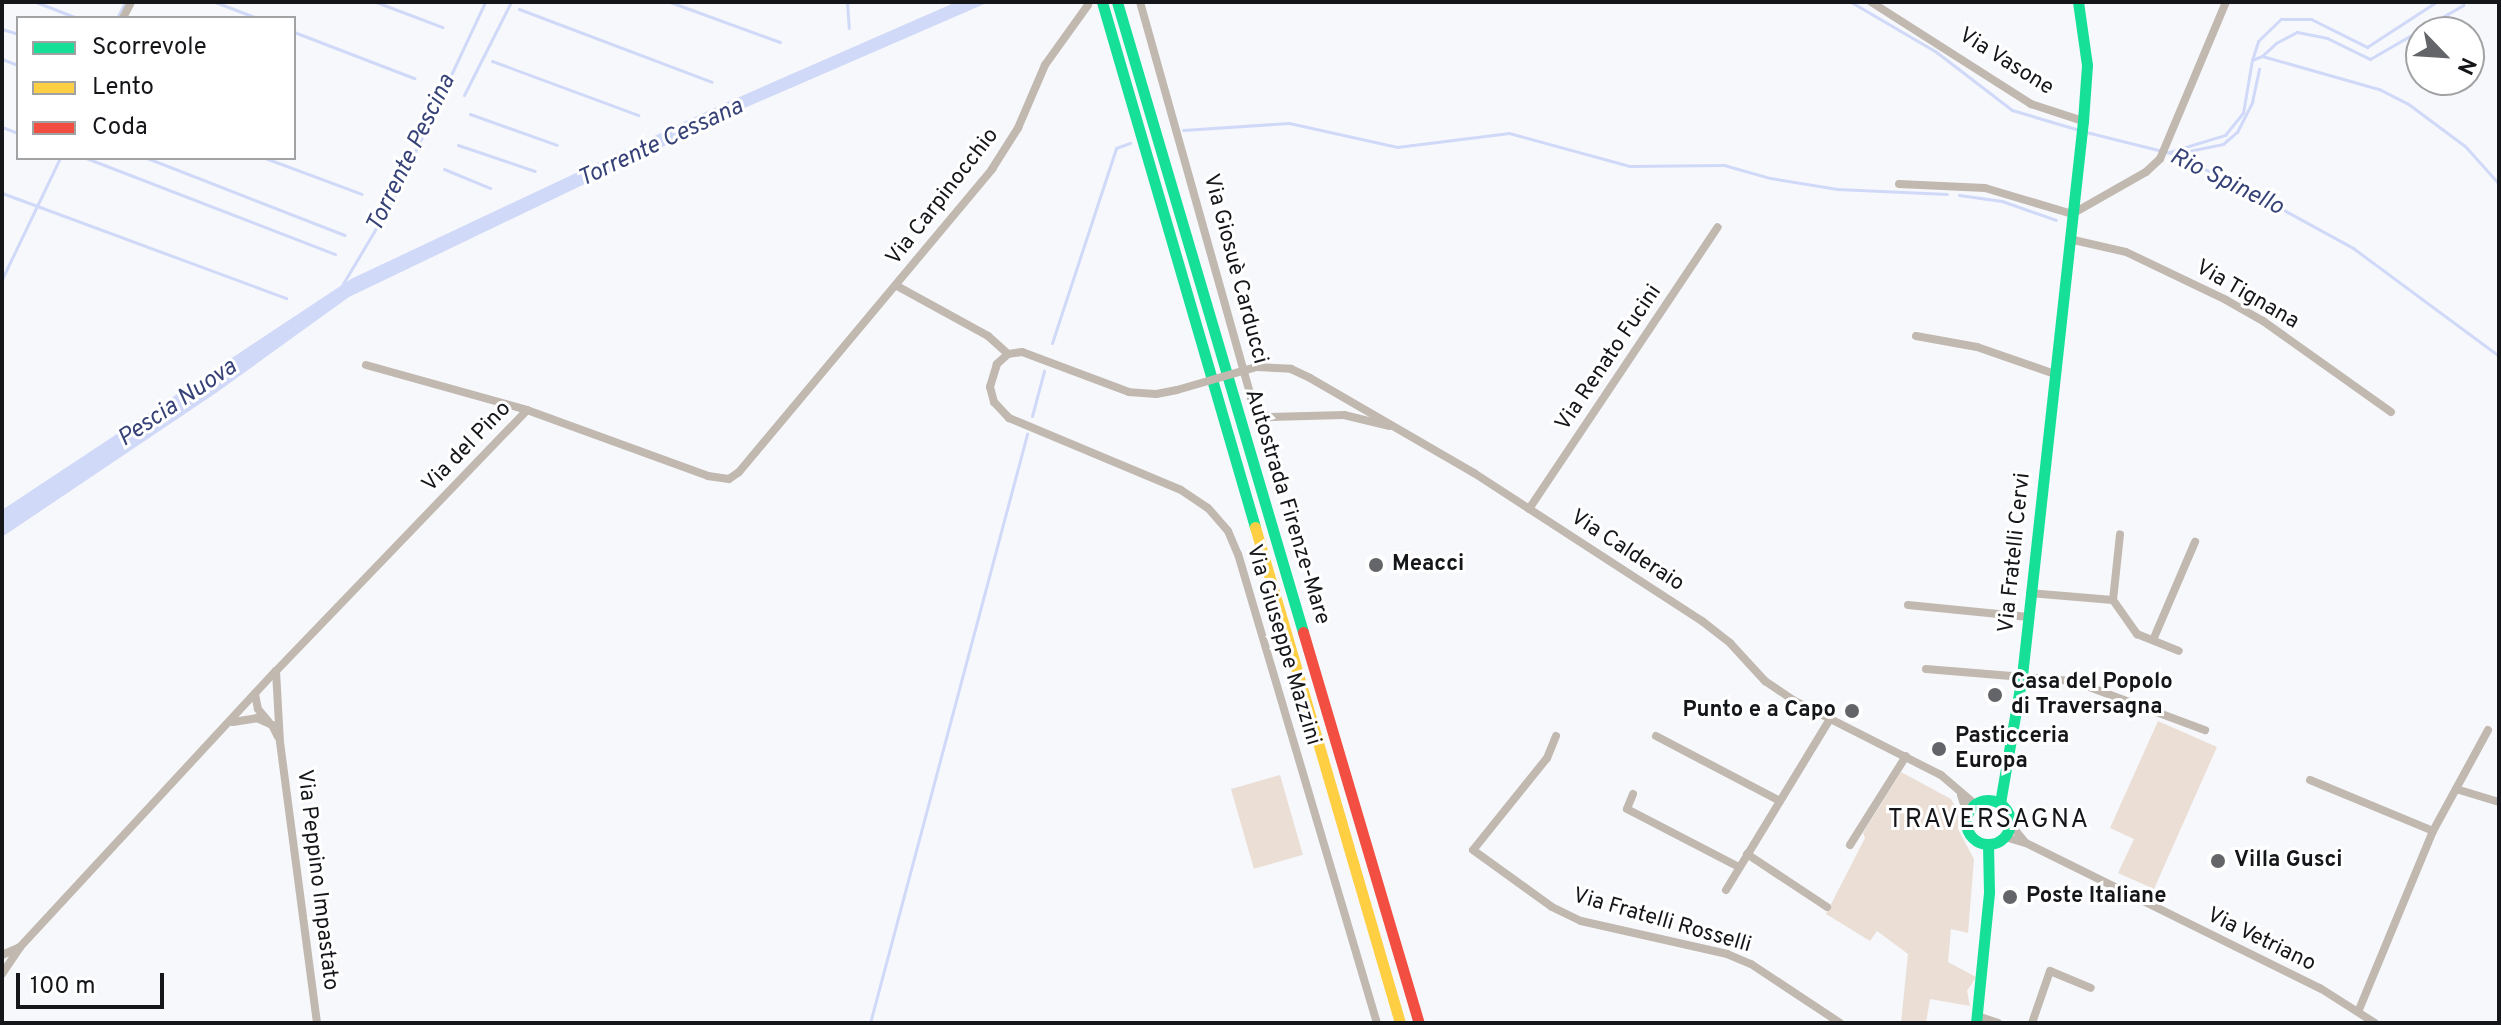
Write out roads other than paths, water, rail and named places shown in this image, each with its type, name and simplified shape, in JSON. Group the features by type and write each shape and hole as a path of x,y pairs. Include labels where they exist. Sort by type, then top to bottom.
{"main road":[{"name":"Autostrada Firenze-Mare","path":"1102,2 1400,1023"},
{"name":"Autostrada Firenze-Mare","path":"1117,2 1419,1023"},
{"name":"Via Fratelli Cervi","path":"2000,803 2022,676 2082,126 2087,65 2078,2"},
{"path":"1977,1019 1989,892 1982,843 1968,832 1976,806 2003,784"},
{"path":"1976,806 2000,803 2008,812 2011,825 2005,837 1982,843"}],"street":[{"name":"Via Giosuè Carducci","path":"1140,2 1251,398 1258,411 1269,417 1344,415 1394,427"},
{"name":"Via Vasone","path":"1871,2 2031,104 2082,126"},
{"path":"1899,184 1985,188 2072,214 2150,169 2160,159 2226,2"},
{"name":"Via Carpinocchio","path":"897,286 1004,152 1045,65 1088,5"},
{"name":"Via Renato Fucini","path":"1529,509 1718,227"},
{"name":"Via Tignana","path":"2069,239 2126,252 2226,300 2263,321 2391,412"},
{"path":"897,286 988,336 1008,354"},
{"name":"Via del Pino","path":"2,974 20,947 276,671 527,410 708,476 729,479 739,472 850,336 897,286"},
{"path":"1916,336 1977,347 2055,374"},
{"name":"Via Calderaio","path":"1008,354 1028,353 1129,392 1156,394 1256,367 1291,369 1439,451 1702,621 1730,643 1765,681 1793,700 1941,775 1976,806"},
{"name":"Via Giuseppe Mazzini","path":"1008,354 997,364 990,379 991,395 1003,413 1023,425 1188,494 1208,508 1234,543 1377,1023"},
{"path":"366,365 527,410"},
{"path":"2120,534 2113,600 2137,634 2179,651"},
{"path":"2153,640 2195,542"},
{"path":"2030,593 2113,600"},
{"path":"1908,605 2028,617"},
{"path":"1926,669 2073,681 2205,730"},
{"name":"Via Peppino Impastato","path":"276,671 280,742 317,1023"},
{"path":"276,700 267,693 256,693 258,709 272,725 280,742"},
{"path":"1726,890 1831,717"},
{"path":"229,723 252,718 272,725"},
{"path":"2359,1010 2433,831 2488,730"},
{"name":"Via Fratelli Rosselli","path":"1556,736 1547,758 1473,850 1552,907 1581,921 1727,954 1751,964 1840,1023"},
{"path":"1656,736 1780,801"},
{"path":"1850,845 1906,756"},
{"path":"2310,780 2433,831"},
{"path":"2456,789 2499,802"},
{"path":"1633,794 1627,809 1739,867"},
{"path":"2011,825 2026,843"},
{"path":"2005,837 2026,843"},
{"name":"Via Vetriano","path":"2026,843 2359,1010 2375,1023"},
{"path":"1747,854 1827,907"},
{"name":"Via del Pino","path":"2,955 20,947"},
{"path":"2032,1023 2050,971 2091,988"},
{"path":"1977,1019 1998,1023"}],"water":[{"path":"989,2 733,113 349,297 216,393 2,537 2,510 351,279 714,108 954,3"}],"waterway":[{"path":"36,2 72,16"},
{"path":"118,16 125,2"},
{"path":"215,2 252,16"},
{"path":"376,2 442,27"},
{"name":"Torrente Pescina","path":"341,287 391,203 485,2"},
{"path":"464,95 511,2"},
{"path":"670,2 780,42"},
{"path":"847,2 849,28"},
{"name":"Rio Spinello","path":"1851,2 1935,51 2012,110 2079,130"},
{"path":"2252,60 2258,41 2281,19 2311,19 2367,47 2436,2"},
{"path":"2262,56 2276,43 2297,32 2327,38 2370,59 2463,5"},
{"path":"519,9 712,82"},
{"path":"2,29 16,33"},
{"path":"296,33 414,78"},
{"path":"2169,152 2225,135 2243,113 2252,60 2262,56 2379,89 2407,103 2465,146 2499,184"},
{"path":"2,59 16,64"},
{"path":"492,61 638,115"},
{"path":"2174,154 2223,144 2237,132 2252,102 2259,69"},
{"path":"470,114 557,145"},
{"path":"1183,130 1289,123 1397,147 1509,133 1630,166 1724,165 1770,178 1837,189 1947,194"},
{"path":"2,127 16,132"},
{"name":"Rio Spinello","path":"2086,132 2174,154 2249,191 2353,248 2499,356"},
{"path":"1052,343 1116,148 1130,143"},
{"path":"458,145 535,171"},
{"path":"2,279 59,160"},
{"path":"91,160 335,254"},
{"path":"152,160 344,235"},
{"path":"270,160 362,194"},
{"path":"444,169 490,188"},
{"path":"2,193 286,298"},
{"path":"1959,195 2002,201 2056,220"},
{"path":"1032,416 1044,371"},
{"path":"870,1023 1027,434"}],"place":[{"name":"Meacci","path":"1376,565"},
{"name":"Casa del Popolo di Traversagna","path":"1995,695"},
{"name":"Punto e a Capo","path":"1852,711"},
{"name":"Pasticceria Europa","path":"1939,749"},
{"name":"Villa Gusci","path":"2218,861"},
{"name":"Poste Italiane","path":"2010,897"}],"district":[{"name":"TRAVERSAGNA","path":"1989,821"}],"water label":[{"name":"Torrente Cessana","path":"661,144"},
{"name":"Pescia Nuova","path":"178,404"}]}
